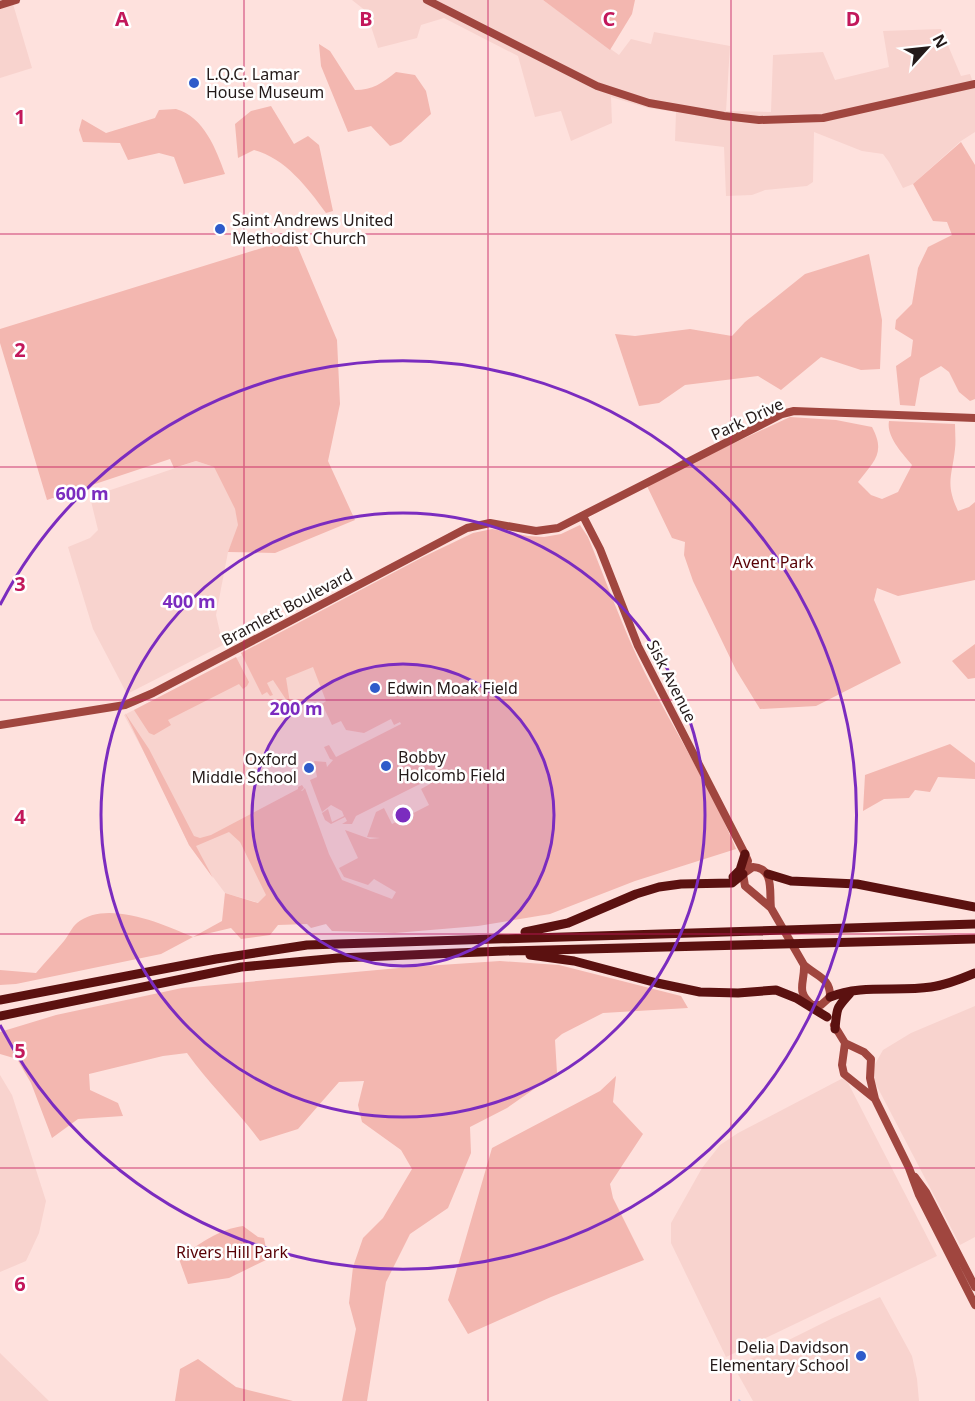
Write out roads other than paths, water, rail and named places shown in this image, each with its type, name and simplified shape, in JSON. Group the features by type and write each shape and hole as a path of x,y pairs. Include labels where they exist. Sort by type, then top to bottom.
{"highway":[{"path":"724,883 740,870 745,854"},
{"path":"496,938 568,923 636,894 659,887 732,883 744,872"},
{"path":"768,874 791,880 828,881 866,886 975,907"},
{"path":"0,999 216,959 307,945 975,924"},
{"path":"0,1016 241,967 271,963 504,951 975,939"},
{"path":"504,951 574,961 700,992 738,993 784,988 804,997"},
{"path":"824,1002 838,993 930,987 953,982 975,973"},
{"path":"776,990 796,998 832,1022 841,1002 852,991"}],"street":[{"path":"0,5 16,0"},
{"path":"427,0 597,86 649,103 724,116 759,120 823,118 975,84"},
{"name":"Park Drive","path":"583,516 782,414 794,411 975,418"},
{"name":"Bramlett Boulevard","path":"0,725 125,705 467,528 490,523 546,531 583,516"},
{"name":"Sisk Avenue","path":"583,516 600,549 638,646 745,854 748,861 744,872"},
{"name":"Sisk Avenue","path":"745,854 768,874"},
{"path":"758,867 744,872 745,886 771,908 804,965 825,980 830,988 824,1002 832,1022 845,1043 871,1059 870,1072 875,1099 909,1168 919,1195 975,1305"},
{"path":"768,874 771,908"},
{"path":"804,965 802,992 804,997 812,1005 824,1002"},
{"path":"845,1043 842,1065 844,1074 875,1099"},
{"path":"844,1059 859,1050"},
{"path":"854,1080 870,1072"},
{"path":"909,1168 926,1192 975,1287"}],"place":[{"name":"L.Q.C. Lamar House Museum","path":"194,83"},
{"name":"Saint Andrews United Methodist Church","path":"220,229"},
{"name":"Edwin Moak Field","path":"375,688"},
{"name":"Bobby Holcomb Field","path":"386,766"},
{"name":"Oxford Middle School","path":"309,768"},
{"name":"Delia Davidson Elementary School","path":"861,1356"}],"park label":[{"name":"Avent Park","path":"773,562"},
{"name":"Rivers Hill Park","path":"232,1252"}]}
